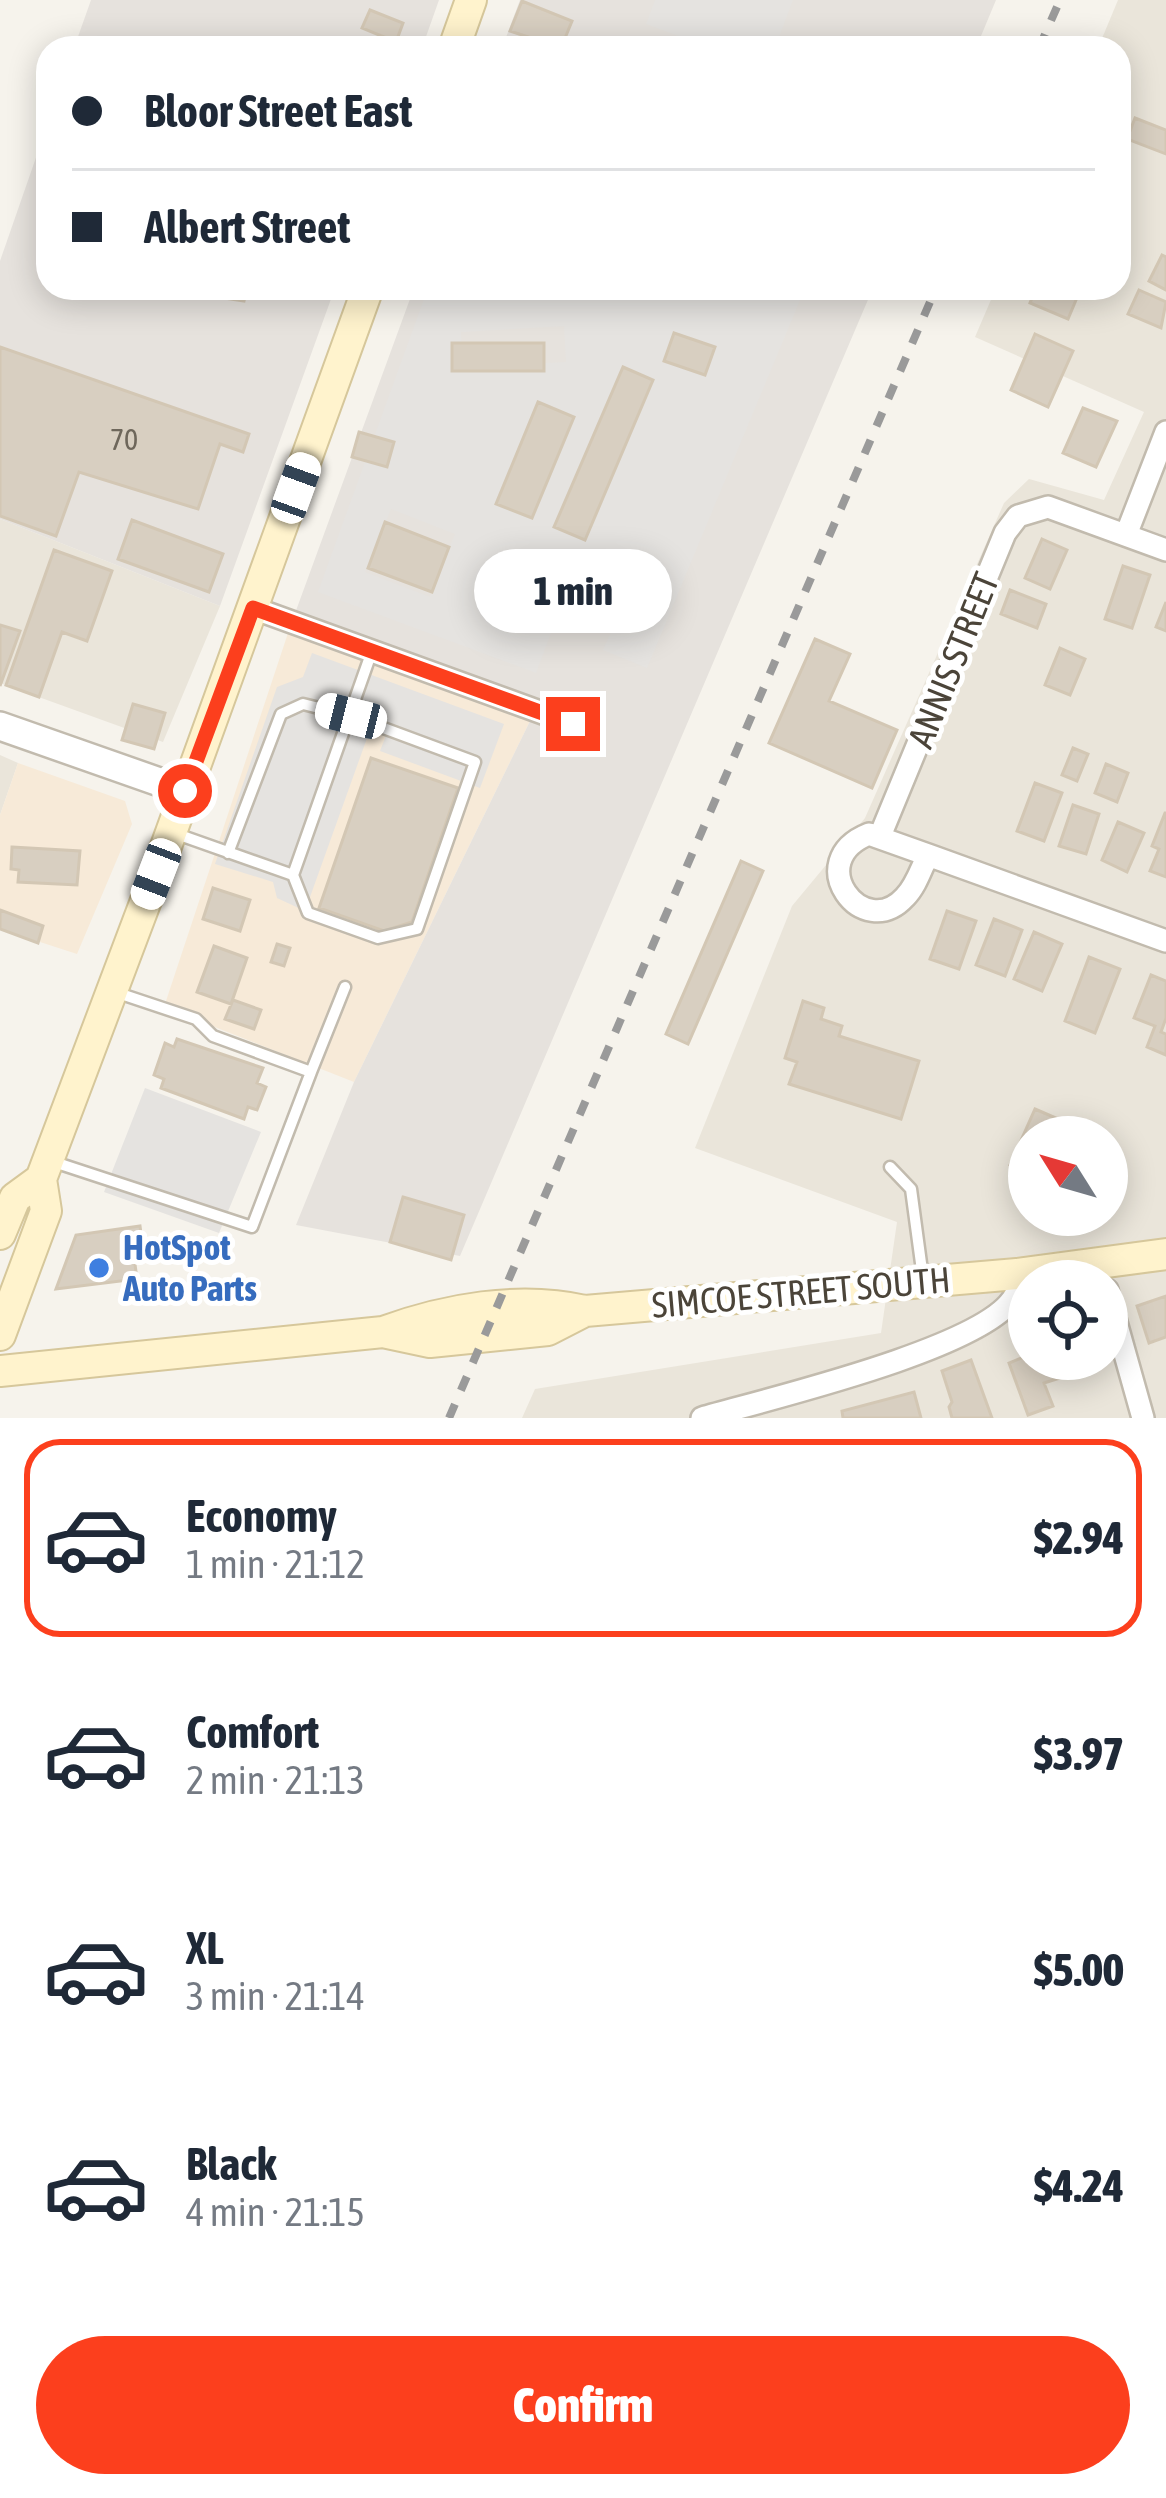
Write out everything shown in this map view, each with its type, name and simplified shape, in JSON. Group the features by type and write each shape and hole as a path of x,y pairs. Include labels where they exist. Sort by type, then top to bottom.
{"main road":[{"path":"458,36 471,0"},
{"path":"0,1334 46,1210 45,1169 364,300"},
{"path":"0,1234 15,1198 45,1169"},
{"name":"SIMCOE STREET SOUTH","path":"1128,1269 1166,1254"},
{"name":"SIMCOE STREET SOUTH","path":"0,1371 383,1332 430,1342 548,1330 585,1311 1008,1275"}],"street":[{"path":"1166,432 1126,535 1166,550"},
{"name":"ANNIS STREET","path":"880,836 1005,533 1018,515 1048,507 1126,535"},
{"path":"253,608 573,724"},
{"path":"0,726 185,791"},
{"path":"928,855 902,902 891,908 865,909 845,894 838,870 848,847 858,839 880,836 1166,941"},
{"name":"SIMCOE STREET SOUTH","path":"702,1418 928,1351 1008,1303"},
{"path":"1128,1364 1143,1418"}],"lane":[{"path":"228,854 280,714 303,704 351,716 475,762 417,929 378,938 308,913 292,875 351,716 372,651"},
{"path":"171,832 292,875"},
{"path":"45,1169 252,1227 345,987"},
{"path":"112,991 196,1019 213,1036 311,1072"},
{"path":"890,1167 911,1190 923,1281"}],"shaded area":[{"path":"91,0 439,0 426,36 78,36"},
{"path":"520,0 996,0 981,36 506,36"},
{"path":"655,0 793,0 780,36 678,36 646,24"},
{"path":"1118,0 1166,0 1166,1418 522,1418 535,1389 881,1333 897,1222 695,1148 792,906 865,818 1004,503 1029,479 1104,500 1144,412 975,337 991,300 1131,300 1131,36 1103,36"},
{"path":"36,158 36,300 331,300 220,606 0,519 0,261"},
{"path":"410,300 868,300 460,1256 296,1225 354,1082 531,719 290,627"},
{"path":"424,300 800,300 647,668 603,650 612,630 561,606 536,673 318,592","holes":["564,326 566,362 463,367 461,332","391,509 455,534 430,597 365,572"]},
{"path":"0,519 220,606 163,742 0,683"},
{"path":"290,627 531,719 354,1082 164,1007"},
{"path":"312,653 504,724 480,788 380,751 387,733 371,727 305,911 277,898 273,882 215,864 277,687 303,677"},
{"path":"0,755 18,763 0,815"},
{"path":"18,763 125,801 132,824 77,954 0,929 0,815"},
{"path":"145,1088 261,1132 219,1233 104,1192"}],"building":[{"path":"522,1 572,21 566,36 525,36 510,31"},
{"path":"370,10 403,23 398,36 381,36 362,28"},
{"path":"1135,118 1166,130 1166,154 1131,141"},
{"path":"1162,255 1166,257 1166,290 1149,281"},
{"path":"1139,290 1166,302 1161,328 1128,314"},
{"path":"1031,300 1076,300 1068,319"},
{"path":"674,333 715,347 705,375 664,361"},
{"path":"1035,334 1073,351 1048,407 1011,390"},
{"path":"452,343 544,343 544,371 452,371"},
{"path":"0,347 249,434 243,452 220,444 198,509 79,472 56,536 0,516"},
{"path":"623,367 653,380 585,540 554,527"},
{"path":"538,402 574,417 532,518 496,504"},
{"path":"1083,408 1117,421 1096,467 1063,453"},
{"path":"359,432 394,442 387,467 352,457"},
{"path":"132,520 223,554 209,592 118,559"},
{"path":"385,522 449,547 432,592 368,568"},
{"path":"1042,539 1067,550 1050,589 1025,578"},
{"path":"54,550 112,571 87,641 62,632 39,697 6,685"},
{"path":"1123,566 1150,575 1132,628 1105,619"},
{"path":"1010,590 1046,604 1037,628 1001,614"},
{"path":"1166,602 1166,631 1156,627"},
{"path":"0,625 20,631 0,686"},
{"path":"815,639 850,654 829,701 897,730 872,788 769,743"},
{"path":"1060,648 1085,659 1070,695 1045,685"},
{"path":"133,704 165,713 154,749 122,740"},
{"path":"1073,748 1088,754 1077,781 1062,775"},
{"path":"371,758 458,788 412,922 384,931 319,908"},
{"path":"1106,764 1128,773 1117,802 1095,793"},
{"path":"1035,783 1062,793 1044,841 1017,831"},
{"path":"1073,805 1099,814 1086,854 1059,846"},
{"path":"1165,813 1166,877 1150,871 1159,849 1152,846"},
{"path":"1118,822 1144,833 1127,872 1102,860"},
{"path":"12,847 80,851 77,885 18,882 19,870 11,869"},
{"path":"741,861 763,871 688,1044 666,1034"},
{"path":"213,888 250,900 240,931 203,919"},
{"path":"0,910 43,926 38,943 0,929"},
{"path":"947,911 976,921 959,969 930,959"},
{"path":"994,919 1022,930 1005,976 976,965"},
{"path":"1034,932 1062,944 1042,991 1014,979"},
{"path":"277,944 290,948 284,966 271,962"},
{"path":"214,946 247,958 231,1004 197,992"},
{"path":"1089,957 1120,969 1095,1033 1065,1021"},
{"path":"1151,975 1166,981 1166,1018 1161,1032 1166,1034 1166,1055 1147,1047 1155,1026 1134,1018"},
{"path":"233,1000 261,1010 254,1029 225,1019"},
{"path":"803,1001 824,1008 821,1019 842,1026 839,1036 919,1061 901,1119 789,1084 797,1062 785,1058"},
{"path":"177,1039 263,1068 257,1083 266,1087 257,1110 248,1107 244,1119 161,1088 164,1079 154,1075 165,1043 174,1047"},
{"path":"403,1197 464,1215 451,1260 390,1242"},
{"name":"HotSpot Auto Parts","path":"140,1226 144,1256 134,1257 137,1279 56,1289 76,1235"},
{"path":"1166,1296 1166,1337 1149,1343 1137,1306"},
{"path":"971,1360 992,1418 952,1418 942,1371"},
{"path":"1015,1380 1054,1380 1044,1383 1053,1406 1028,1415"},
{"path":"914,1392 921,1418 843,1418 842,1411"}],"railway":[{"path":"1044,36 1060,0"},
{"path":"449,1418 931,300"}],"place":[{"name":"HotSpot Auto Parts","path":"99,1268"}],"route":[{"path":"185,791 253,608 573,724"}]}
